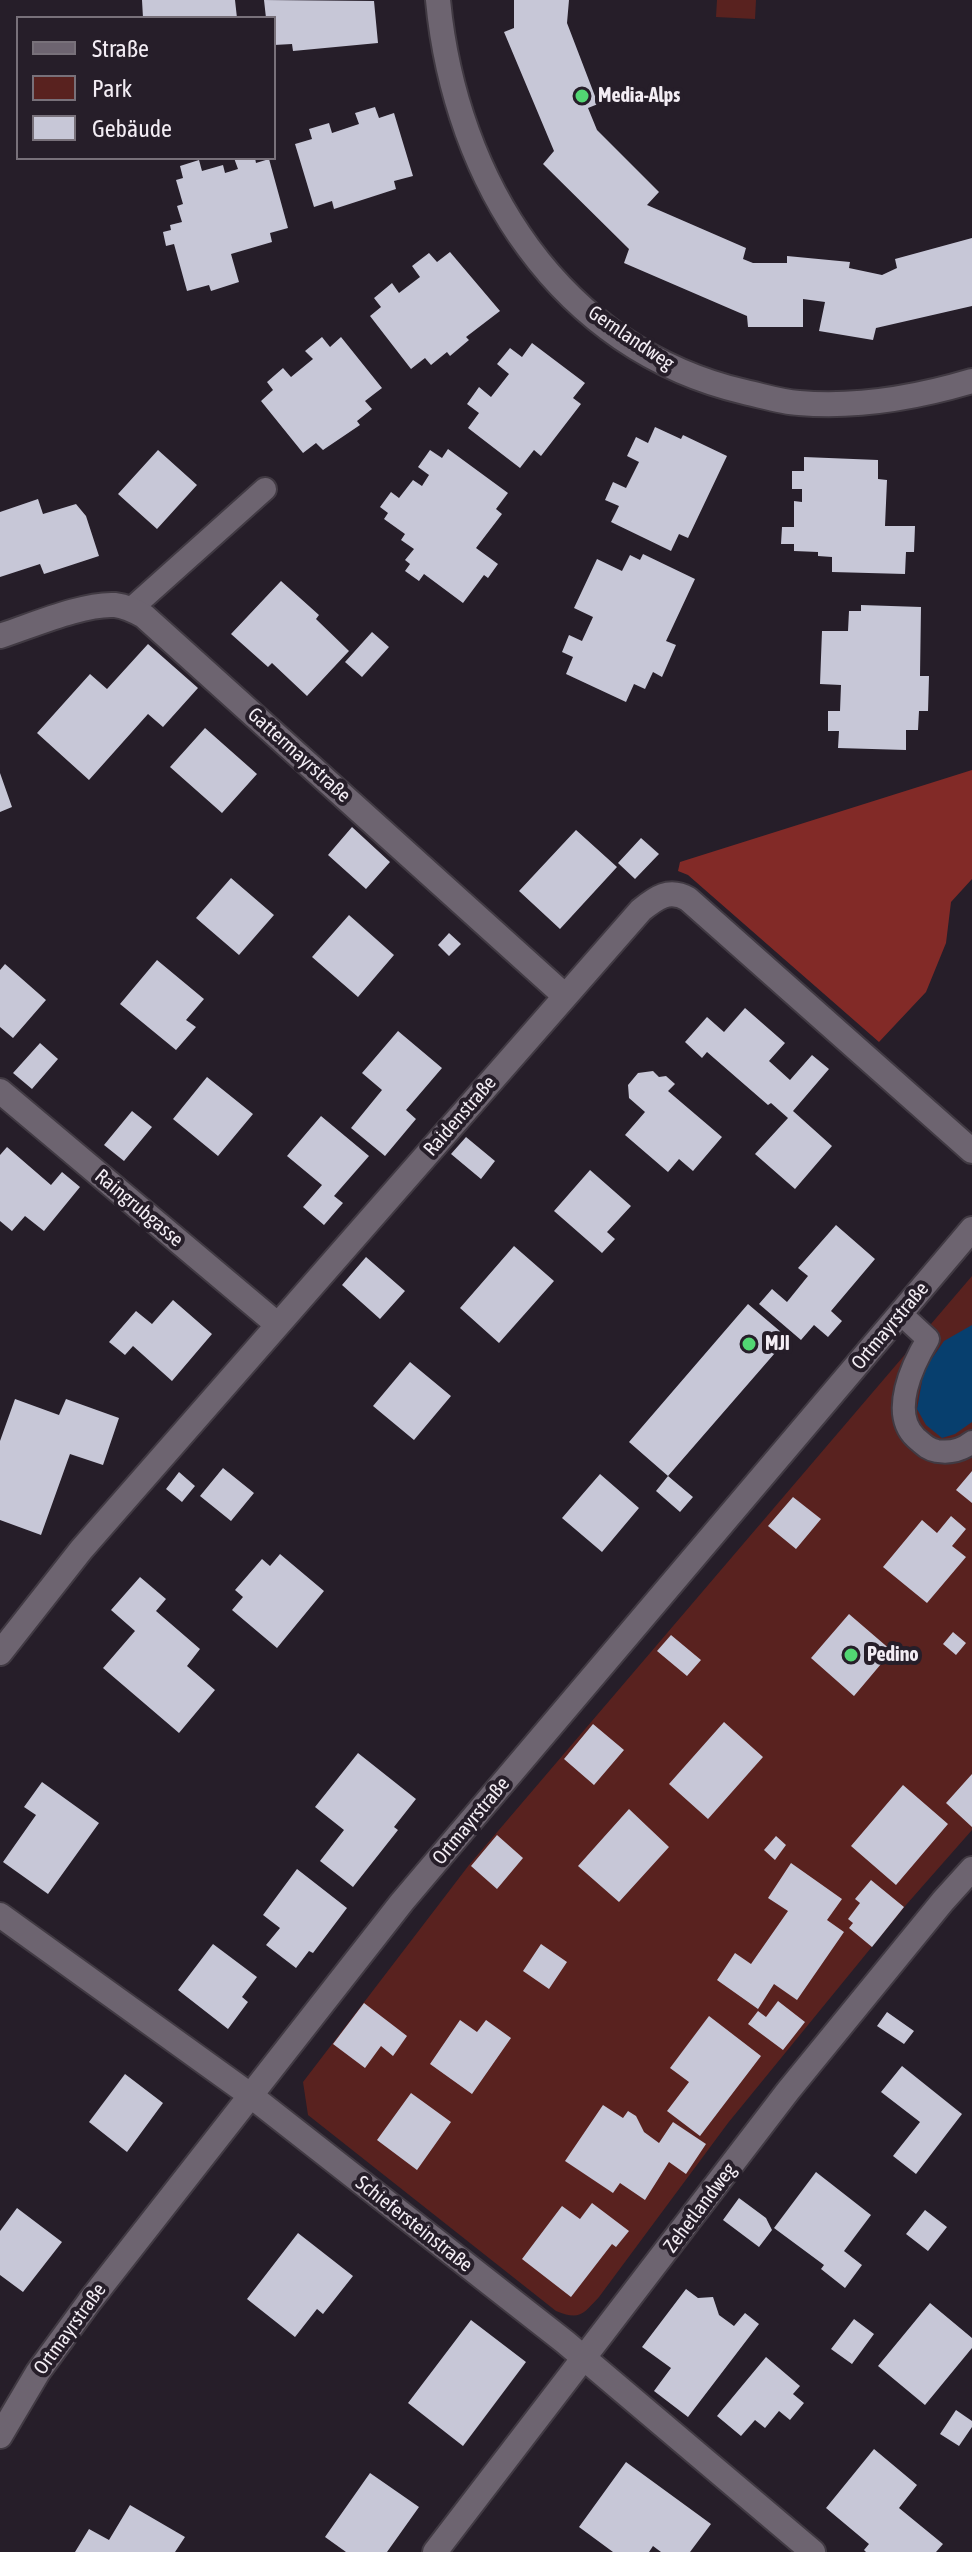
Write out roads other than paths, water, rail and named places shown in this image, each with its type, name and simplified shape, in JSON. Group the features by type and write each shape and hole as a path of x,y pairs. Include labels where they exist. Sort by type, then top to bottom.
{"street":[{"name":"Gernlandweg","path":"438,0 447,67 459,114 485,180 523,242 546,270 582,306 621,337 681,372 721,386 786,402 874,403 972,381"},
{"path":"0,636 94,606 116,605 131,609"},
{"name":"Gattermayrstraße","path":"131,609 159,627 565,996"},
{"name":"Raidenstraße","path":"0,1653 63,1570 565,996 655,898 679,894 972,1151"},
{"name":"Raingrubgasse","path":"0,1091 278,1325"},
{"name":"Ortmayrstraße","path":"0,2436 46,2360 402,1902 972,1229"},
{"name":"Zehetlandweg","path":"435,2552 788,2091 972,1869"},
{"name":"Schiefersteinstraße","path":"0,1915 250,2095 585,2358 813,2552"}],"lane":[{"path":"131,609 265,489"},
{"path":"901,1314 928,1339 908,1381 905,1409 909,1431 928,1449 943,1452 963,1449 972,1442"}],"water":[{"path":"972,1325 972,1422 955,1434 942,1438 926,1425 917,1409 924,1370 944,1341"}],"place":[{"name":"Media-Alps","path":"582,96"},
{"name":"MJI","path":"749,1344"},
{"name":"Pedino","path":"851,1655"}]}
